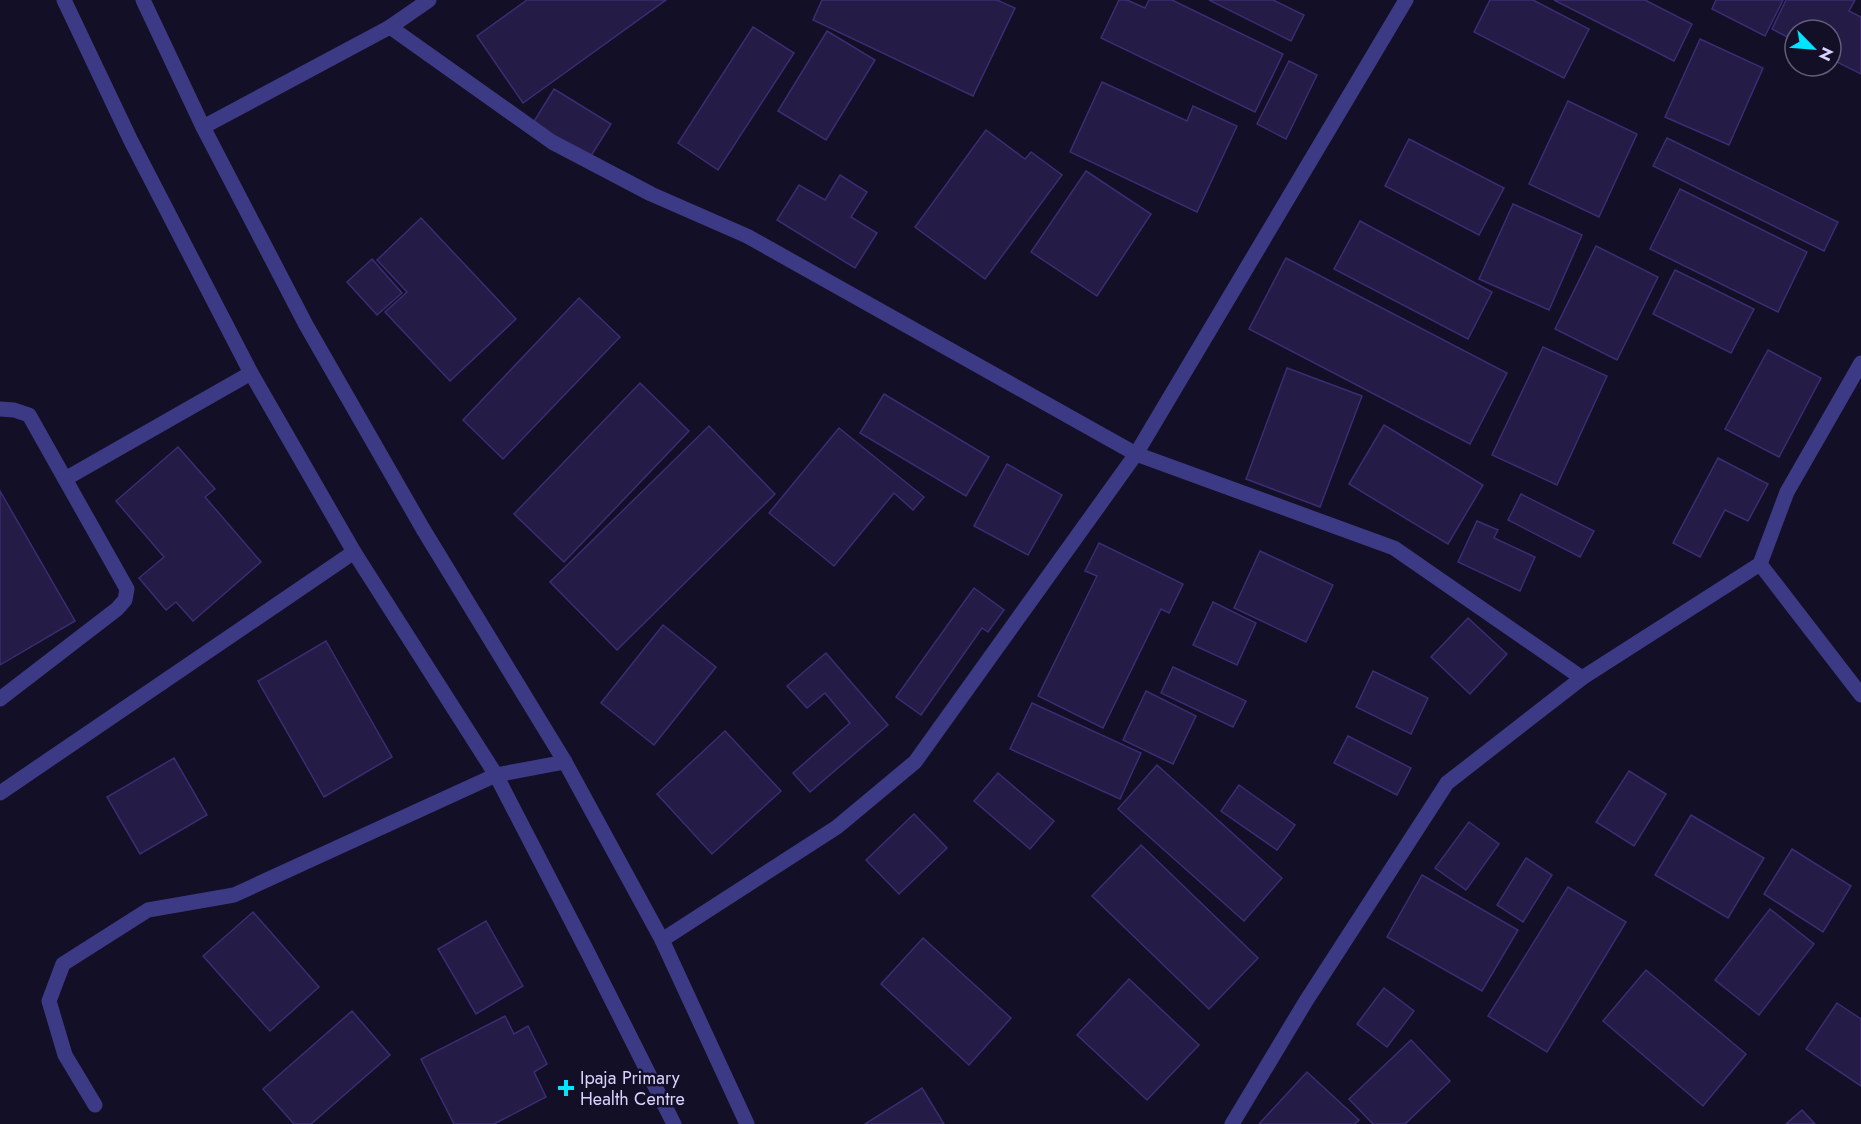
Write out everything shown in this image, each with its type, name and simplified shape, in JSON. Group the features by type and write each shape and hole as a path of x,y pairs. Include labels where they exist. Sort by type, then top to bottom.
{"street":[{"path":"64,0 131,141 251,373 354,552 496,775 674,1124"},
{"path":"143,0 203,127 306,325 423,529 565,762 662,940 747,1124"},
{"path":"203,127 390,27 429,0"},
{"path":"662,940 837,827 915,762 1136,454 1406,0"},
{"path":"390,27 552,142 651,194 747,237 1136,454 1394,548 1582,678"},
{"path":"1232,1124 1312,992 1447,783 1582,678 1760,564 1788,492 1861,363"},
{"path":"65,479 251,373"},
{"path":"0,409 14,410 29,415 127,589 125,600 117,609 0,699"},
{"path":"0,793 354,552"},
{"path":"1760,564 1861,695"},
{"path":"95,1105 66,1055 49,1001 63,964 148,910 234,895 496,775 565,762"}],"building":[{"path":"527,0 666,0 523,103 477,36"},
{"path":"822,0 997,0 1015,8 973,96 813,20"},
{"path":"1119,0 1127,0 1145,8 1149,0 1172,0 1283,54 1255,112 1101,38"},
{"path":"1209,0 1273,0 1304,15 1291,41"},
{"path":"1490,0 1533,0 1589,29 1564,78 1474,32"},
{"path":"1554,0 1645,0 1692,24 1674,61"},
{"path":"1716,0 1783,0 1765,36 1712,9"},
{"path":"1786,0 1855,0 1849,11 1861,17 1861,74 1843,65 1843,18 1783,18 1783,35 1772,29"},
{"path":"753,27 794,53 718,170 678,143"},
{"path":"827,31 875,60 826,140 778,111"},
{"path":"1700,39 1763,68 1729,145 1665,117"},
{"path":"1289,61 1317,75 1286,139 1257,124"},
{"path":"1102,82 1187,121 1193,106 1237,126 1197,212 1070,152"},
{"path":"554,89 611,124 589,159 533,123"},
{"path":"1568,101 1637,134 1599,217 1529,184"},
{"path":"986,130 1025,159 1031,152 1062,175 985,279 915,227"},
{"path":"1667,138 1838,222 1824,251 1653,166"},
{"path":"1409,139 1504,188 1479,235 1385,186"},
{"path":"1086,171 1151,214 1097,296 1031,252"},
{"path":"840,175 867,192 851,217 877,233 855,268 777,220 799,185 825,200"},
{"path":"1680,189 1807,252 1778,312 1650,249"},
{"path":"1513,204 1582,235 1549,310 1479,279"},
{"path":"421,218 516,319 450,381 385,312 407,292 377,260"},
{"path":"1360,221 1492,292 1468,339 1334,269"},
{"path":"1596,246 1658,277 1617,360 1555,329"},
{"path":"1286,258 1507,373 1470,444 1249,329"},
{"path":"372,259 402,293 377,315 347,282"},
{"path":"1675,270 1754,309 1731,353 1653,314"},
{"path":"579,298 620,337 503,459 463,420"},
{"path":"1543,347 1607,376 1557,485 1492,455"},
{"path":"1768,350 1821,378 1779,457 1725,429"},
{"path":"1287,368 1362,396 1320,507 1246,479"},
{"path":"640,383 689,431 564,562 514,514"},
{"path":"884,394 989,457 966,496 860,433"},
{"path":"1384,425 1483,485 1448,544 1349,484"},
{"path":"709,426 775,494 617,650 550,582"},
{"path":"839,428 924,497 913,510 894,493 834,566 769,513"},
{"path":"178,447 215,489 205,497 261,562 193,621 176,602 166,610 139,578 164,557 116,501"},
{"path":"1718,458 1768,484 1748,521 1725,510 1700,557 1673,543"},
{"path":"1007,464 1062,495 1028,555 974,526"},
{"path":"0,491 75,621 0,665"},
{"path":"1521,494 1594,531 1580,557 1508,520"},
{"path":"1477,521 1498,530 1494,538 1535,557 1520,591 1458,562"},
{"path":"1099,543 1183,584 1169,613 1161,609 1103,728 1038,696 1097,576 1085,571"},
{"path":"1260,551 1333,585 1306,642 1234,608"},
{"path":"974,588 1004,610 988,632 982,628 921,715 896,697"},
{"path":"1213,602 1256,623 1237,665 1193,645"},
{"path":"1468,618 1507,654 1470,694 1431,657"},
{"path":"663,625 716,667 654,745 601,703"},
{"path":"326,641 392,757 324,797 258,681"},
{"path":"826,653 888,725 810,792 793,773 850,723 825,693 807,708 787,686"},
{"path":"1173,667 1246,701 1233,727 1161,693"},
{"path":"1373,671 1428,698 1411,734 1356,707"},
{"path":"1146,691 1196,716 1173,764 1123,740"},
{"path":"1032,703 1141,753 1120,799 1010,749"},
{"path":"725,731 781,791 712,854 657,794"},
{"path":"1348,736 1411,768 1397,795 1334,763"},
{"path":"174,758 207,815 140,854 107,797"},
{"path":"1157,765 1282,878 1244,921 1118,809"},
{"path":"1629,771 1666,794 1634,846 1596,822"},
{"path":"998,773 1054,821 1030,849 974,801"},
{"path":"1239,785 1295,825 1277,850 1221,811"},
{"path":"914,814 947,848 899,894 866,860"},
{"path":"1691,815 1764,858 1728,918 1655,875"},
{"path":"1469,822 1499,844 1466,890 1435,868"},
{"path":"1141,845 1258,958 1209,1009 1092,896"},
{"path":"1792,849 1851,886 1823,932 1764,894"},
{"path":"1526,858 1552,875 1523,922 1497,905"},
{"path":"1422,875 1518,930 1482,991 1387,937"},
{"path":"1568,887 1626,922 1547,1052 1488,1016"},
{"path":"1770,909 1814,944 1759,1015 1715,980"},
{"path":"253,912 319,987 270,1031 203,956"},
{"path":"486,921 523,986 476,1014 438,949"},
{"path":"923,938 1011,1018 969,1065 881,984"},
{"path":"1646,970 1746,1054 1703,1106 1603,1021"},
{"path":"1129,979 1199,1045 1147,1100 1077,1035"},
{"path":"1384,988 1414,1011 1387,1047 1357,1024"},
{"path":"1837,1003 1861,1019 1861,1086 1806,1049"},
{"path":"352,1011 390,1055 311,1124 294,1124 263,1089"},
{"path":"505,1016 514,1034 528,1026 547,1064 534,1072 546,1097 494,1124 454,1124 421,1059"},
{"path":"1411,1040 1450,1081 1405,1124 1373,1124 1349,1099"},
{"path":"1307,1072 1359,1120 1355,1124 1259,1124"},
{"path":"922,1088 944,1124 865,1124"},
{"path":"1802,1110 1815,1124 1786,1124"}],"place":[{"name":"Ipaja Primary Health Centre","path":"566,1088"}]}
